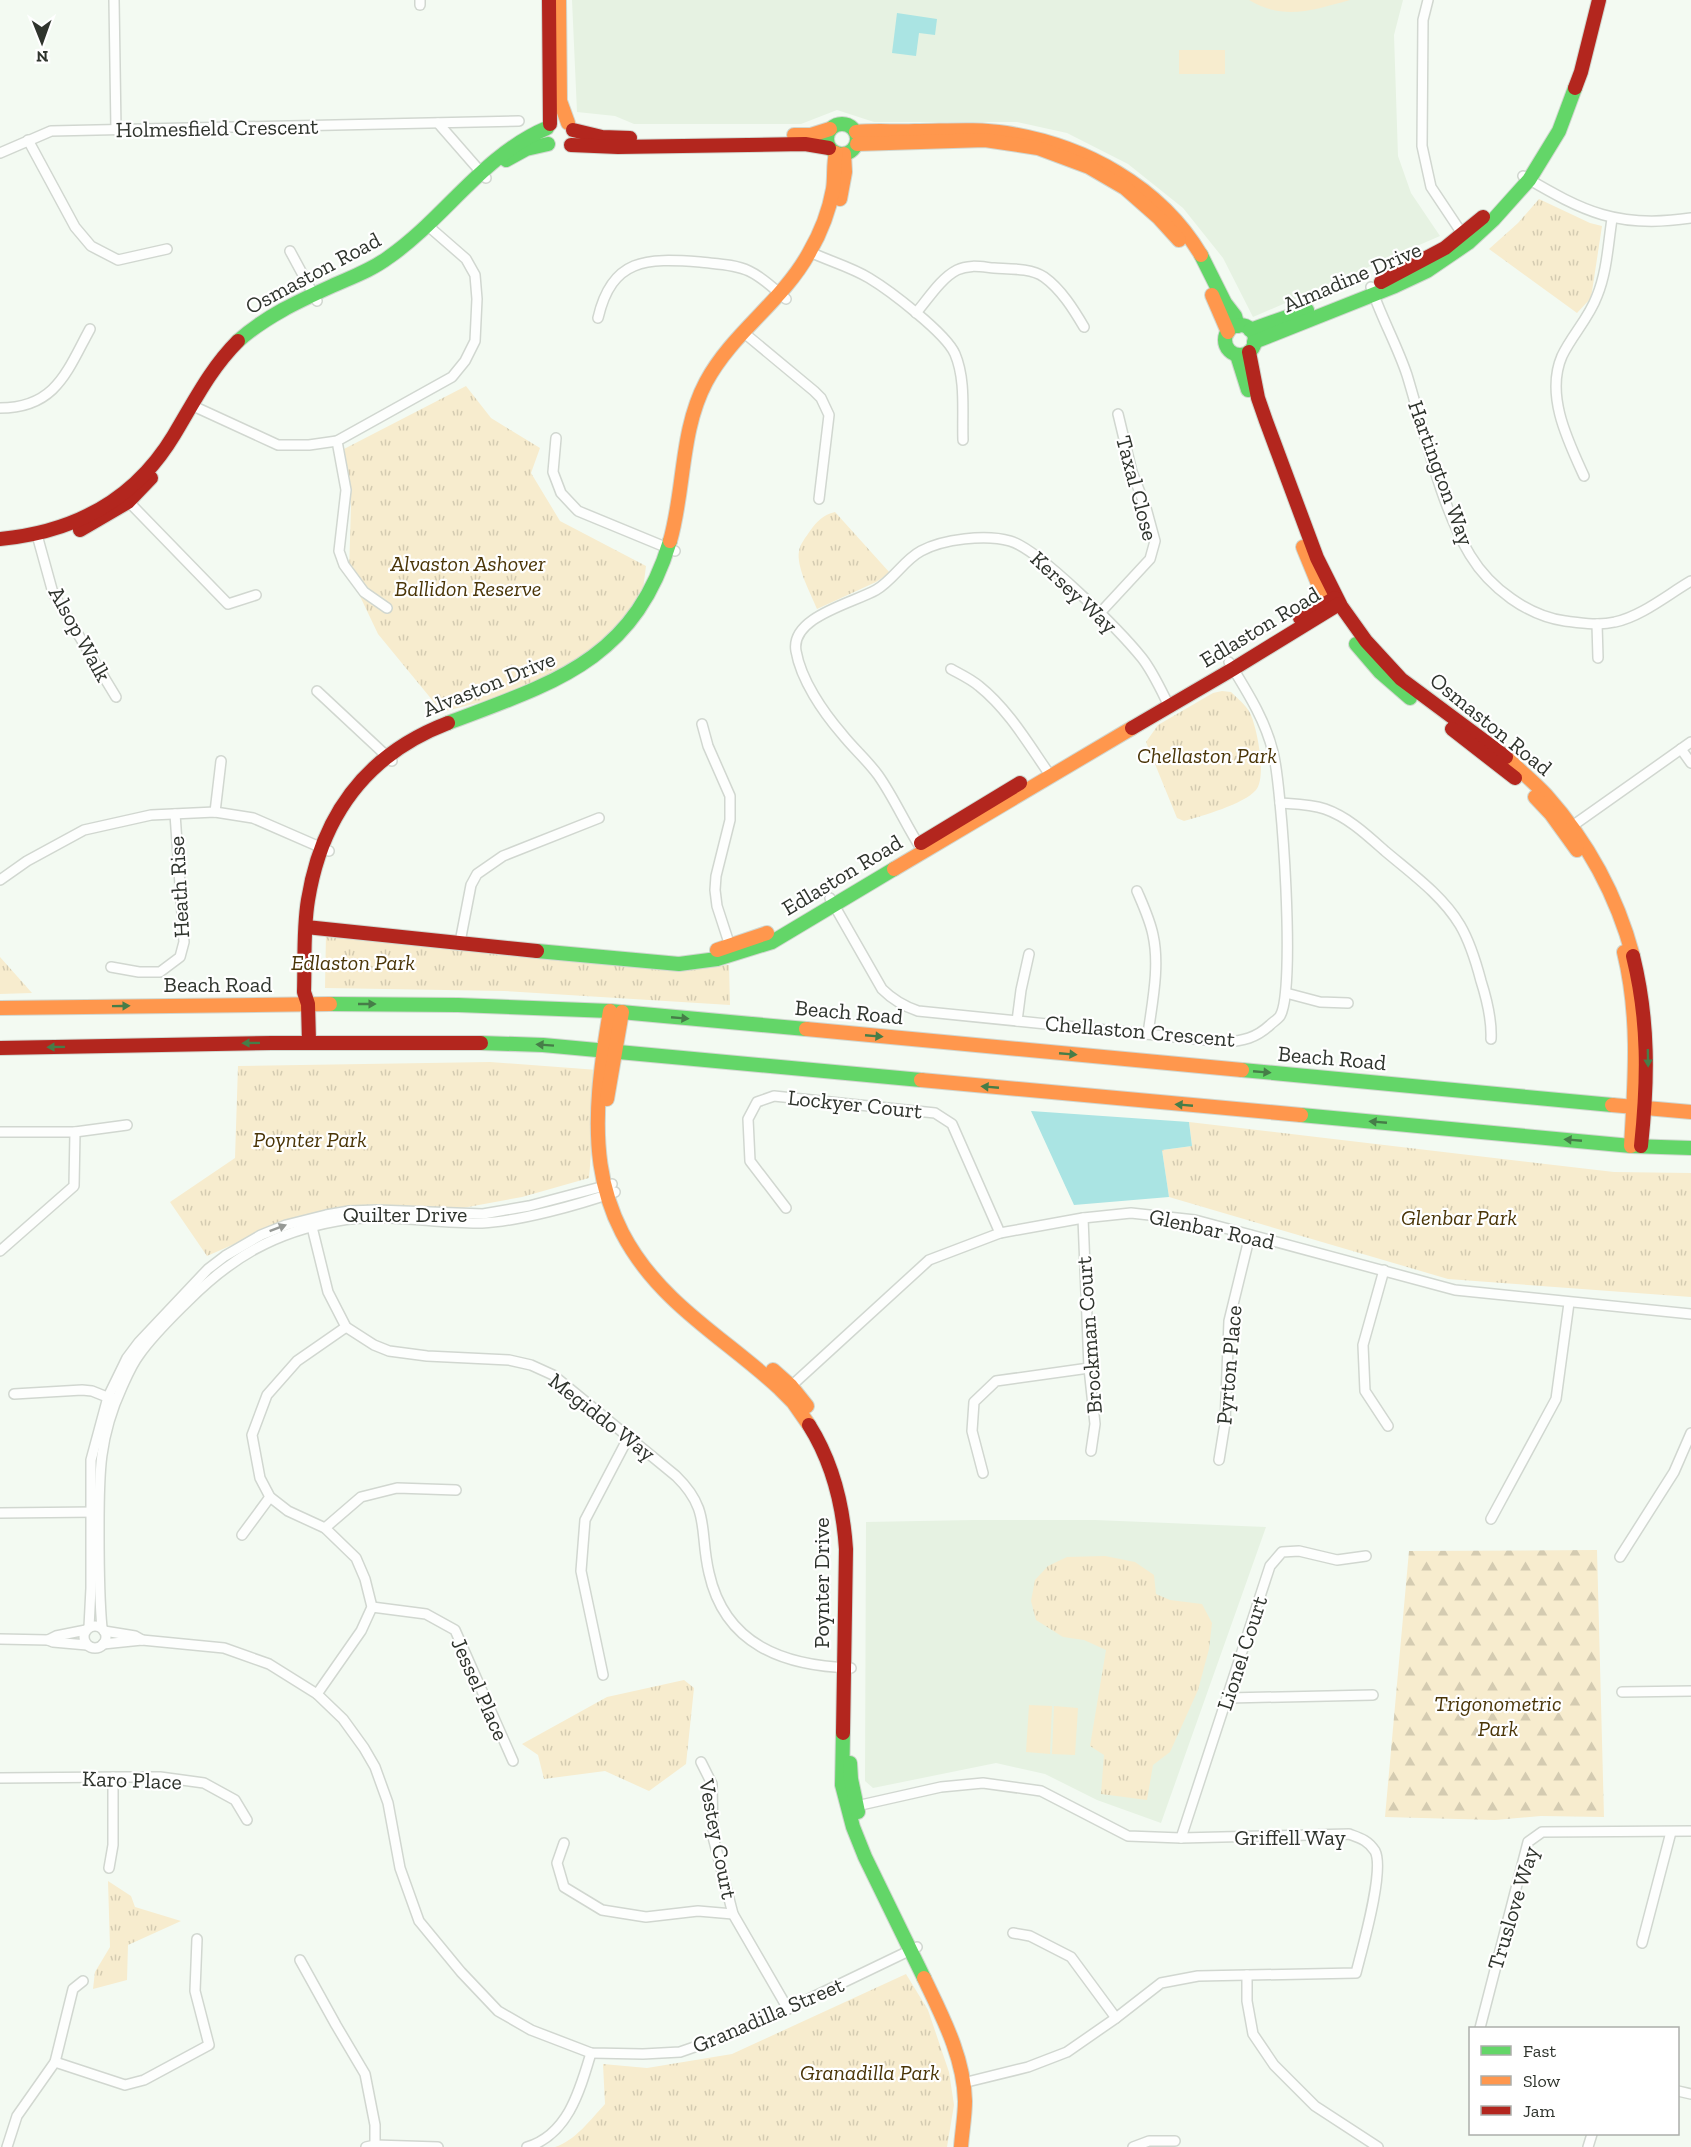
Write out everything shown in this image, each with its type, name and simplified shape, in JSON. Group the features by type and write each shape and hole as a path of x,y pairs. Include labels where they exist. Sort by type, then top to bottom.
{"street":[{"path":"114,0 116,130"},
{"path":"548,126 560,121 571,127 620,139 811,135 830,129 837,124 846,124 853,128 856,138 852,150 837,152 805,144 608,147 590,143 571,145 560,150 555,149 548,144 545,136 548,126 549,0"},
{"path":"560,0 560,101 574,138 571,145"},
{"path":"1428,0 1424,20 1422,146 1431,187 1466,239"},
{"name":"Almadine Drive","path":"1526,178 1564,97 1574,68 1591,0"},
{"name":"Almadine Drive","path":"1243,339 1260,340 1269,334 1372,291 1427,271 1494,219 1560,131 1574,94 1599,0"},
{"name":"Holmesfield Crescent","path":"0,153 51,131 519,121"},
{"path":"438,123 483,175"},
{"name":"Osmaston Road","path":"0,547 39,540 124,498 163,453 194,407 218,363 239,340 277,312 316,297 379,264 430,228 517,141 548,126"},
{"path":"830,129 826,138 837,152"},
{"name":"Osmaston Road","path":"856,138 1001,142 1038,148 1089,167 1125,188 1176,236 1243,339 1255,414 1309,565 1333,603 1403,681 1506,757 1539,788 1568,829 1600,891 1618,935 1630,976 1636,1030 1640,1108 1636,1146"},
{"path":"28,140 75,227 91,246 118,260 167,249"},
{"name":"Osmaston Road","path":"483,175 524,148 548,144"},
{"name":"Alvaston Drive","path":"309,1042 308,1004 304,992 313,876 326,849 329,828 343,804 372,768 389,758 404,743 431,730 547,687 582,667 613,641 630,622 671,550 687,439 698,399 717,364 782,296 796,274 814,254 834,218 840,198 845,172 837,152"},
{"path":"1526,178 1575,206 1612,219 1656,222 1691,218"},
{"path":"1584,476 1564,425 1558,402 1556,376 1562,357 1593,305 1602,282 1612,219"},
{"path":"194,407 278,445 309,446 336,441 452,377 465,361 475,341 477,299 475,275 466,259 430,228"},
{"path":"290,251 316,297"},
{"path":"814,254 869,278 916,313 948,342 955,354 961,377 963,440"},
{"path":"598,318 602,300 608,287 617,276 638,264 655,261 674,260 733,266 747,270 765,280 782,296"},
{"path":"916,313 948,276 966,267 989,267 1025,271 1043,276 1073,309 1084,327"},
{"name":"Hartington Way","path":"1372,291 1402,361 1443,491 1460,536 1471,557 1504,592 1540,615 1557,620 1597,624 1625,619 1691,581"},
{"path":"0,408 26,406 44,397 63,380 90,329"},
{"path":"747,335 814,391 826,407 829,415 819,499"},
{"name":"Taxal Close","path":"1099,614 1150,559 1155,541 1146,508 1132,472 1118,414"},
{"path":"556,438 553,472 561,493 578,511 671,550"},
{"path":"336,441 346,490 339,551 344,565 364,592 387,608"},
{"path":"124,498 228,604 256,595"},
{"name":"Kersey Way","path":"920,848 888,790 842,734 811,688 795,650 796,637 800,629 825,613 877,589 921,551 946,543 979,538 996,538 1025,547 1099,614 1143,660 1167,702"},
{"name":"Osmaston Road","path":"0,539 39,540"},
{"name":"Alsop Walk","path":"39,540 53,593 116,697"},
{"name":"Edlaston Road","path":"310,923 662,955 732,951 832,902 1333,603"},
{"path":"1597,624 1598,658"},
{"name":"Chellaston Crescent","path":"832,902 882,989 903,1006 929,1013 1225,1042 1252,1038 1265,1030 1281,1015 1286,993 1286,904 1276,768 1268,734 1258,711 1231,665"},
{"path":"951,669 980,686 998,705 1016,725 1047,772"},
{"path":"317,691 389,758"},
{"path":"702,724 708,746 730,796 732,807 716,876 715,890 717,906 732,951"},
{"path":"1568,829 1691,742"},
{"path":"1681,749 1691,763"},
{"path":"215,812 221,761"},
{"path":"1280,802 1326,809 1343,818 1359,829 1441,900 1461,926 1470,945 1487,1001 1491,1039"},
{"path":"0,880 27,861 84,830 151,814 215,812 253,818 326,849"},
{"name":"Heath Rise","path":"111,967 139,972 160,972 180,957 184,942 175,814"},
{"path":"460,938 471,885 477,874 503,856 599,818"},
{"path":"1137,891 1149,922 1155,950 1148,1034"},
{"path":"1017,1021 1023,976 1029,954"},
{"path":"1286,993 1320,1002 1348,1003"},
{"name":"Beach Road","path":"0,1008 308,1004 517,1005 616,1011 1691,1112"},
{"name":"Poynter Drive","path":"616,1011 606,1107 606,1149 610,1189 623,1237 650,1276 670,1297 761,1372 788,1390 830,1463 844,1514 846,1549 847,1668 842,1785 852,1807 865,1857 913,1948 967,2082 973,2119 969,2147"},
{"path":"0,1048 309,1042 469,1042 543,1045 1636,1146 1691,1148"},
{"name":"Lockyer Court","path":"786,1208 750,1161 748,1119 757,1102 774,1096 934,1113 952,1124 1000,1233"},
{"path":"0,1132 75,1132 127,1125"},
{"path":"0,1251 74,1186 75,1132"},
{"name":"Quilter Drive","path":"112,1399 138,1355 175,1314 222,1269 257,1247 275,1239 337,1221 363,1218 484,1222 536,1214 610,1189"},
{"name":"Quilter Drive","path":"87,1629 101,1450 112,1399 127,1358 208,1269 261,1235 286,1225 349,1211 483,1214 610,1189"},
{"name":"Glenbar Road","path":"788,1390 929,1260 1000,1233 1083,1218 1131,1213 1195,1220 1455,1290 1691,1314"},
{"name":"Brockman Court","path":"1083,1218 1089,1368 1095,1424 1091,1451"},
{"path":"312,1227 328,1292 346,1327 297,1361 267,1395 252,1435 260,1478 270,1497 288,1511 325,1528 356,1558 372,1607 361,1631 317,1694"},
{"name":"Pyrton Place","path":"1220,1460 1225,1423 1229,1321 1250,1234"},
{"path":"1384,1270 1363,1345 1365,1391 1388,1426"},
{"path":"1491,1520 1556,1400 1569,1303"},
{"name":"Megiddo Way","path":"346,1327 374,1345 389,1351 427,1356 487,1358 531,1365 553,1375 690,1490 700,1511 708,1573 720,1607 737,1629 756,1645 790,1659 819,1666 847,1668"},
{"path":"984,1473 972,1431 974,1402 996,1381 1089,1368"},
{"path":"14,1394 82,1390 93,1391 112,1399"},
{"path":"1620,1557 1674,1472 1691,1433"},
{"path":"603,1676 582,1571 585,1520 628,1438"},
{"path":"325,1528 361,1497 397,1488 456,1490"},
{"path":"242,1535 270,1497"},
{"path":"0,1513 95,1512"},
{"name":"Quilter Drive","path":"95,1512 103,1629"},
{"name":"Lionel Court","path":"1181,1838 1270,1566 1282,1552 1299,1551 1337,1560 1366,1556"},
{"name":"Jessel Place","path":"372,1607 426,1614 455,1630 513,1761"},
{"path":"0,1639 48,1640 96,1648 104,1644 106,1639 103,1629 96,1626 48,1640"},
{"path":"87,1629 84,1638 87,1645"},
{"name":"Granadilla Street","path":"103,1629 135,1636 142,1640"},
{"name":"Granadilla Street","path":"104,1644 142,1640 224,1647 250,1655 268,1664 317,1694 343,1719 375,1767 388,1803 399,1868 419,1920 461,1972 498,2011 531,2030 591,2053 680,2052 788,2010 913,1948"},
{"path":"1622,1692 1691,1691"},
{"path":"1228,1698 1373,1695"},
{"name":"Vestey Court","path":"701,1762 712,1784 713,1837 733,1914 788,2010"},
{"path":"109,1868 113,1845 113,1777"},
{"name":"Karo Place","path":"0,1779 113,1777 160,1778 204,1783 235,1800 248,1820"},
{"name":"Griffell Way","path":"852,1807 941,1787 983,1783 1041,1791 1128,1836 1181,1838 1348,1834 1365,1839 1376,1852 1379,1871 1356,1973 1198,1976 1161,1983 1067,2052 1028,2067 967,2082"},
{"name":"Truslove Way","path":"1479,2027 1528,1842 1542,1832 1691,1831"},
{"path":"1642,1943 1671,1832"},
{"path":"564,1844 557,1863 564,1887 602,1910 646,1917 698,1911 733,1914"},
{"path":"1013,1933 1030,1936 1071,1958 1116,2018"},
{"path":"55,2062 125,2085 144,2080 209,2045 195,1991 197,1939"},
{"path":"300,1959 365,2074 375,2126 371,2146 438,2147"},
{"path":"1247,1975 1247,2001 1253,2034 1274,2065 1315,2106 1378,2147"},
{"path":"7,2147 17,2116 55,2062 73,1989 83,1981"},
{"path":"527,2147 551,2134 568,2117 591,2053"},
{"name":"Poynter Drive","path":"961,2147 967,2082"},
{"path":"1133,2147 1149,2141 1175,2141"}],"shaded area":[{"path":"572,0 1403,0 1394,35 1398,156 1411,193 1440,236 1253,317 1223,258 1183,208 1128,164 1067,133 1017,122 874,122 837,110 801,124 634,124 615,116 577,112"},
{"path":"1095,1520 1266,1527 1161,1823 1097,1800 1045,1774 996,1763 873,1788 865,1781 866,1522"}],"green space":[{"path":"1249,0 1350,0 1311,10 1287,12 1274,10"},
{"path":"1179,50 1225,50 1225,74 1179,74"},
{"path":"1539,199 1590,223 1602,226 1591,298 1577,313 1489,249 1518,223"},
{"name":"Alvaston Ashover Ballidon Reserve","path":"466,386 491,418 540,448 531,473 560,521 646,566 643,590 611,639 568,667 493,699 442,712 378,634 349,573 351,506 344,449"},
{"path":"835,512 890,573 876,582 817,609 802,572 799,551 815,524"},
{"name":"Chellaston Park","path":"1231,692 1250,713 1260,752 1259,784 1256,790 1242,800 1184,821 1177,818 1146,742 1158,725 1213,693"},
{"name":"Edlaston Park","path":"326,933 672,968 729,965 730,1005 504,991 325,988"},
{"path":"0,957 32,993 0,994"},
{"name":"Poynter Park","path":"490,1062 598,1070 589,1178 522,1197 457,1209 345,1208 298,1216 207,1256 170,1202 235,1158 238,1066"},
{"name":"Glenbar Park","path":"1189,1122 1614,1172 1691,1173 1691,1297 1448,1279 1169,1197 1162,1150 1192,1146"},
{"name":"Trigonometric Park","path":"1597,1550 1604,1817 1541,1816 1495,1820 1385,1817 1409,1551"},
{"path":"1105,1556 1135,1562 1154,1575 1156,1594 1170,1600 1202,1604 1212,1623 1209,1649 1198,1690 1170,1752 1153,1765 1147,1800 1101,1794 1104,1755 1090,1746 1106,1650 1084,1640 1063,1637 1036,1620 1031,1601 1035,1580 1048,1566 1067,1557"},
{"path":"684,1680 694,1688 686,1764 649,1791 605,1771 544,1779 538,1755 522,1744 607,1697"},
{"path":"1029,1705 1052,1706 1050,1754 1026,1752"},
{"path":"1054,1706 1078,1708 1075,1755 1052,1754"},
{"path":"108,1881 131,1896 135,1907 181,1921 128,1945 127,1980 93,1989 95,1972 110,1947"},
{"name":"Granadilla Park","path":"906,1974 928,2010 949,2072 954,2105 947,2147 555,2147 576,2135 605,2104 603,2064 647,2068 732,2054"}],"water":[{"path":"897,13 937,19 935,35 919,33 916,56 892,53"},
{"path":"1031,1111 1189,1122 1192,1146 1162,1150 1169,1197 1074,1205"}],"traffic: fast":[{"path":"1254,342 1395,286 1427,271 1468,243 1494,219 1529,180 1559,131 1575,88"},
{"path":"842,124 853,128 857,139 853,150 842,154 831,150 827,139 831,128 842,124"},
{"path":"238,341 283,310 382,262 409,241 503,154 547,128"},
{"path":"506,160 526,149 548,144"},
{"path":"1201,255 1225,303 1235,316 1238,326"},
{"path":"1250,330 1307,310"},
{"path":"1240,325 1250,330 1255,340 1250,350 1240,355 1230,350 1225,340 1230,330 1240,325"},
{"path":"1237,355 1248,390"},
{"path":"448,723 522,695 555,679 585,662 612,641 635,614 654,582 670,541"},
{"path":"1356,644 1380,672 1410,698"},
{"path":"537,951 679,964 717,959 772,942 894,869"},
{"path":"330,1004 458,1005 610,1011 806,1029"},
{"path":"481,1043 543,1045 921,1080"},
{"path":"1242,1070 1612,1105"},
{"path":"1301,1115 1631,1146 1691,1148"},
{"path":"843,1733 842,1785 853,1827 865,1857 924,1978"},
{"path":"850,1763 858,1812"}],"traffic: slow":[{"path":"559,0 560,101 568,123"},
{"path":"794,135 811,135 830,129"},
{"path":"856,132 983,131 1006,133 1064,147 1091,159 1142,189 1184,230 1201,255"},
{"path":"857,144 985,140 1038,148 1089,167 1125,188 1159,218 1179,240"},
{"path":"670,541 687,440 706,382 729,348 785,287 809,253 829,206 836,153"},
{"path":"840,199 845,172 844,154"},
{"path":"1212,295 1228,332"},
{"path":"1303,547 1319,586 1330,605"},
{"path":"894,869 1132,728"},
{"path":"1506,757 1546,795 1575,831 1609,891 1633,956"},
{"path":"1535,797 1551,814 1577,850"},
{"path":"717,950 767,933"},
{"path":"1624,952 1632,1000 1635,1049 1631,1146"},
{"path":"0,1008 330,1004"},
{"path":"610,1011 599,1091 598,1128 600,1164 608,1199 622,1233 643,1266 672,1298 780,1389 793,1402 809,1425"},
{"path":"607,1099 622,1012"},
{"path":"806,1029 1242,1070"},
{"path":"921,1080 1301,1115"},
{"path":"1612,1105 1691,1112"},
{"path":"773,1370 791,1386 807,1406"},
{"path":"924,1978 951,2037 961,2069 965,2101 961,2147"}],"traffic: jam":[{"path":"549,0 550,124"},
{"path":"1575,88 1599,0"},
{"path":"573,130 602,137 630,138"},
{"path":"571,145 618,147 805,144 829,148"},
{"path":"1381,282 1445,248 1483,217"},
{"path":"0,539 53,529 100,509 121,495 141,478 158,458 211,374 238,341"},
{"path":"1249,352 1258,398 1266,421 1317,558 1341,606 1366,641 1401,679 1506,757"},
{"path":"80,530 128,502 151,478"},
{"path":"1300,618 1335,598"},
{"path":"1132,728 1339,604"},
{"path":"309,1042 308,1004 304,992 305,923 315,869 324,840 337,814 372,770 419,736 448,723"},
{"path":"1452,729 1515,778"},
{"path":"921,843 1020,783"},
{"path":"306,927 537,951"},
{"path":"1633,956 1642,1004 1646,1051 1641,1146"},
{"path":"0,1048 272,1043 481,1043"},
{"path":"809,1425 830,1469 845,1532 843,1733"}]}
